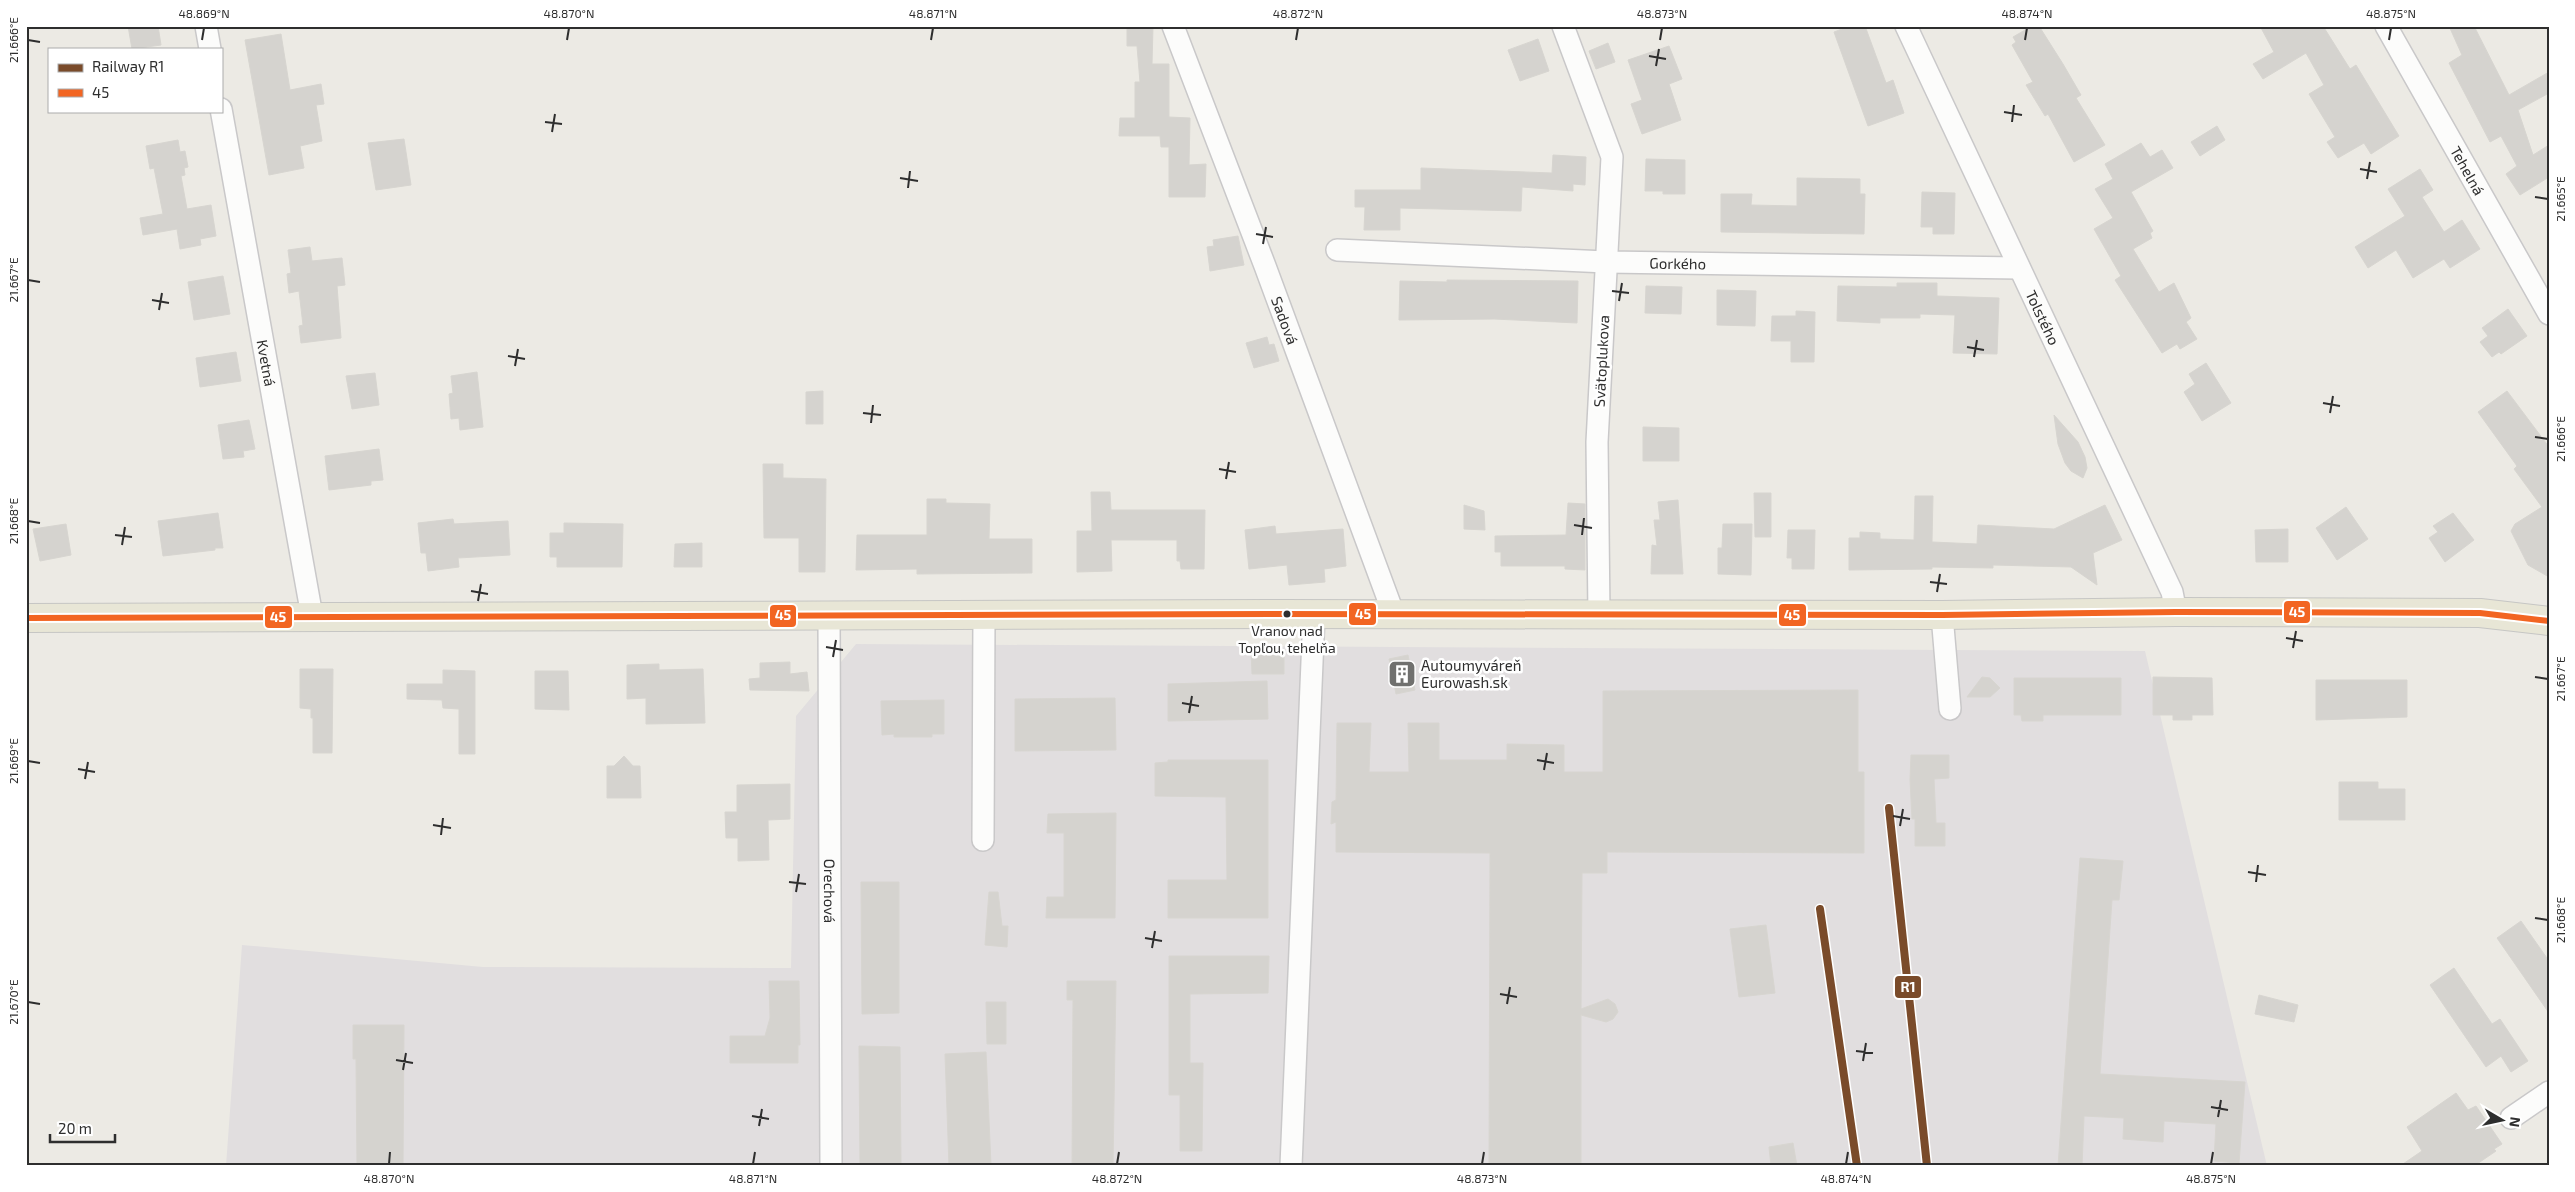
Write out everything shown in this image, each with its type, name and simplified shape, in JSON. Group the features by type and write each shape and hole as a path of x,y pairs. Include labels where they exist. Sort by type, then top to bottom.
{"main road":[{"path":"26,618 1314,614 1942,616 2176,612 2480,613 2549,621"}],"street":[{"path":"206,26 210,48"},
{"name":"Sadová","path":"1173,26 1394,615"},
{"name":"Svätoplukova","path":"1563,26 1612,157 1597,442 1599,616"},
{"name":"Tolstého","path":"1906,26 2172,592 2176,612"},
{"name":"Tehelná","path":"2386,26 2549,314"},
{"name":"Kvetná","path":"222,112 312,616"},
{"name":"Gorkého","path":"1337,250 1606,262 2019,268"},
{"path":"1291,1166 1314,614"},
{"path":"983,840 984,615"},
{"name":"Orechová","path":"829,616 832,1166"},
{"path":"1942,616 1950,709"},
{"path":"2511,1118 2549,1092"}],"shaded area":[{"path":"856,644 2145,651 2267,1166 226,1166 242,945 483,967 791,968 796,716"}],"building":[{"path":"128,26 158,26 161,45 132,48"},
{"path":"1127,26 1153,26 1152,64 1169,64 1169,117 1190,118 1189,165 1206,164 1205,197 1169,197 1169,147 1161,147 1160,136 1119,136 1120,118 1135,118 1135,82 1140,82 1137,46 1127,46"},
{"path":"1850,26 1865,26 1886,83 1893,80 1904,113 1868,126 1834,32"},
{"path":"2032,26 2039,26 2063,64 2081,95 2076,98 2105,145 2074,162 2048,114 2045,116 2026,85 2033,82 2012,45 2016,42 2013,37"},
{"path":"2260,26 2323,26 2350,69 2356,65 2399,136 2371,154 2364,143 2338,158 2327,142 2335,137 2309,94 2324,85 2306,53 2263,79 2253,64 2274,52"},
{"path":"2449,26 2474,26 2509,95 2549,72 2549,93 2518,110 2533,155 2549,145 2549,177 2520,195 2506,174 2517,166 2501,136 2490,142 2449,63 2462,55"},
{"path":"281,34 290,90 321,84 324,104 316,105 322,141 300,146 304,168 269,175 245,40"},
{"path":"1538,39 1549,71 1520,81 1508,50"},
{"path":"1608,43 1615,62 1596,69 1589,51"},
{"path":"1669,46 1682,79 1669,84 1681,120 1642,134 1631,104 1642,100 1628,60"},
{"path":"2217,126 2225,140 2200,156 2191,142"},
{"path":"404,139 411,185 376,190 368,143"},
{"path":"178,140 180,152 185,151 188,167 184,168 185,175 181,176 187,209 211,205 216,236 200,239 201,245 180,249 177,229 143,235 140,218 163,214 154,168 150,169 146,146"},
{"path":"2141,143 2150,157 2162,150 2173,168 2131,192 2153,231 2150,233 2152,238 2133,249 2159,292 2174,283 2191,318 2186,322 2197,339 2180,349 2177,344 2162,353 2115,280 2121,276 2094,229 2113,218 2095,189 2113,179 2105,164"},
{"path":"1553,155 1586,157 1585,185 1573,184 1573,191 1522,187 1521,211 1400,208 1400,230 1364,230 1365,207 1355,207 1355,190 1421,190 1421,168 1552,173"},
{"path":"1646,159 1685,160 1685,194 1663,194 1663,191 1645,191"},
{"path":"2420,169 2433,190 2422,197 2444,232 2462,220 2480,249 2450,268 2444,259 2413,278 2396,250 2368,268 2355,247 2405,216 2388,189"},
{"path":"1797,178 1860,179 1860,194 1865,194 1864,234 1721,232 1721,194 1752,194 1751,205 1797,206"},
{"path":"1922,192 1955,193 1954,234 1933,234 1933,227 1921,227"},
{"path":"1238,236 1244,265 1210,271 1207,247 1214,246 1213,240"},
{"path":"310,247 312,261 342,258 345,285 337,286 341,338 301,343 299,326 303,325 299,291 289,293 287,274 291,273 288,250"},
{"path":"223,276 230,314 194,320 188,282"},
{"path":"1447,280 1578,281 1577,323 1494,319 1399,320 1400,281 1447,282"},
{"path":"1897,283 1937,283 1937,296 1999,298 1997,354 1953,353 1955,315 1920,314 1920,318 1880,318 1880,323 1837,321 1838,286 1897,287"},
{"path":"1646,286 1682,287 1681,314 1645,313"},
{"path":"1717,290 1756,291 1755,326 1717,325"},
{"path":"2508,309 2527,336 2501,354 2499,352 2492,357 2480,342 2488,336 2482,328"},
{"path":"1796,311 1815,312 1814,362 1791,362 1791,341 1771,341 1772,316 1796,316"},
{"path":"1267,337 1269,345 1274,344 1279,361 1254,368 1246,343"},
{"path":"236,352 241,381 200,387 196,358"},
{"path":"2206,363 2231,403 2202,421 2184,392 2195,384 2189,374"},
{"path":"477,372 483,427 460,430 459,418 451,419 449,394 453,393 451,376"},
{"path":"375,373 379,405 352,409 346,376"},
{"path":"823,391 823,424 806,424 806,392"},
{"path":"2507,391 2549,447 2549,577 2528,565 2511,531 2515,524 2542,507 2514,469 2517,466 2478,412"},
{"path":"2054,415 2078,442 2085,457 2087,468 2083,478 2071,471 2065,463 2058,444"},
{"path":"249,420 255,449 243,451 244,457 223,459 218,425"},
{"path":"1643,427 1679,428 1679,461 1643,461"},
{"path":"379,449 383,480 371,481 371,485 329,490 325,456"},
{"path":"763,464 783,464 783,478 826,479 825,572 799,572 799,538 764,538"},
{"path":"1091,492 1110,492 1111,510 1205,510 1204,569 1181,569 1180,561 1177,561 1177,540 1111,540 1112,571 1077,572 1077,531 1092,531"},
{"path":"1754,493 1771,493 1771,537 1755,537"},
{"path":"1915,496 1933,496 1932,542 1977,544 1978,525 2054,529 2105,505 2122,540 2093,553 2097,585 2071,567 1993,565 1993,568 1932,567 1932,569 1849,570 1849,538 1860,538 1860,532 1880,533 1880,539 1914,540"},
{"path":"927,499 946,499 946,503 990,504 989,539 1032,539 1032,573 917,574 917,569 856,570 857,535 927,535"},
{"path":"1678,500 1683,574 1651,574 1652,545 1657,546 1654,520 1660,520 1658,502"},
{"path":"1568,503 1585,504 1585,570 1565,569 1565,566 1501,566 1501,552 1495,552 1495,536 1566,535"},
{"path":"1464,505 1484,511 1485,530 1464,529"},
{"path":"2346,507 2368,539 2337,560 2316,528"},
{"path":"218,513 223,548 163,556 158,521"},
{"path":"2453,513 2474,540 2445,562 2429,538 2438,532 2433,526"},
{"path":"453,519 454,524 508,521 510,555 458,558 459,567 428,571 426,553 421,553 418,523"},
{"path":"564,523 623,524 622,567 557,567 557,557 550,557 550,533 564,533"},
{"path":"66,524 71,555 40,561 33,529"},
{"path":"1723,524 1752,524 1751,575 1718,574 1718,548 1722,548"},
{"path":"1275,526 1276,534 1343,529 1346,566 1324,569 1325,582 1289,585 1287,565 1249,569 1245,530"},
{"path":"2288,529 2288,562 2256,562 2255,530"},
{"path":"1788,530 1815,530 1814,569 1792,569 1792,558 1787,558"},
{"path":"702,543 702,567 674,567 675,544"},
{"path":"1251,649 1284,649 1284,674 1252,674"},
{"name":"Autoumyváreň Eurowash.sk","path":"1408,655 1415,690 1396,694 1389,659"},
{"path":"790,662 790,674 807,672 809,691 750,690 749,679 760,678 760,663"},
{"path":"659,664 659,670 703,669 705,723 646,724 646,698 627,699 627,665"},
{"path":"300,669 333,669 332,753 313,753 313,718 311,718 311,709 300,708"},
{"path":"443,670 475,671 475,754 459,754 459,709 443,708 442,700 407,699 407,684 443,684"},
{"path":"535,671 568,671 569,710 535,709"},
{"path":"1982,677 1990,678 2000,688 1990,697 1967,697"},
{"path":"2153,677 2212,678 2213,715 2192,715 2192,720 2173,720 2173,715 2153,715"},
{"path":"2014,678 2121,678 2121,715 2043,715 2043,721 2022,721 2021,715 2014,715"},
{"path":"2316,680 2407,680 2407,717 2316,720"},
{"path":"1267,681 1268,719 1168,721 1168,684"},
{"path":"1858,690 1858,772 1864,772 1864,853 1607,852 1607,873 1582,873 1581,1009 1608,999 1615,1004 1618,1012 1613,1019 1606,1022 1581,1015 1581,1166 1489,1166 1490,853 1336,852 1336,822 1331,824 1332,802 1336,800 1337,723 1371,723 1369,772 1409,772 1408,723 1439,723 1439,760 1507,760 1507,744 1564,745 1564,772 1603,772 1603,691"},
{"path":"1115,698 1116,750 1015,751 1015,699"},
{"path":"944,700 944,734 932,734 932,737 894,737 894,734 882,735 881,701"},
{"path":"1911,755 1949,755 1949,778 1934,779 1936,823 1945,823 1945,846 1915,846 1915,819 1912,819 1910,779"},
{"path":"624,756 633,766 640,766 641,798 607,798 607,766 614,766"},
{"path":"1168,760 1268,760 1268,918 1168,918 1168,880 1227,880 1226,797 1155,796 1155,763 1168,762"},
{"path":"2339,782 2378,782 2378,789 2405,789 2405,820 2339,820"},
{"path":"790,784 790,819 768,820 769,860 738,861 738,838 726,838 725,812 737,812 737,785"},
{"path":"1116,813 1115,918 1046,918 1047,897 1064,897 1064,833 1047,833 1048,814"},
{"path":"2080,858 2123,861 2119,900 2112,900 2100,1074 2245,1082 2239,1163 2214,1161 2216,1124 2164,1121 2163,1142 2123,1139 2124,1118 2084,1116 2082,1166 2058,1166"},
{"path":"861,882 899,882 899,1013 862,1014"},
{"path":"989,892 998,892 1002,926 1008,926 1007,947 985,945"},
{"path":"2521,921 2549,961 2549,1013 2497,938"},
{"path":"1766,925 1775,993 1739,997 1730,929"},
{"path":"1169,956 1269,956 1268,993 1190,994 1190,1063 1203,1063 1202,1151 1180,1151 1180,1095 1169,1095"},
{"path":"2454,968 2492,1024 2500,1019 2528,1061 2511,1072 2501,1056 2486,1067 2430,985"},
{"path":"769,981 799,981 800,1045 798,1045 798,1063 730,1063 730,1036 765,1036 770,1018"},
{"path":"1067,981 1116,981 1113,1166 1072,1166 1073,1000 1067,1000"},
{"path":"2259,995 2298,1005 2294,1022 2255,1014"},
{"path":"986,1002 1006,1002 1006,1044 987,1044"},
{"path":"353,1025 404,1025 403,1166 357,1166 356,1059 353,1059"},
{"path":"859,1046 900,1047 901,1166 860,1166"},
{"path":"986,1052 991,1166 949,1166 945,1054"},
{"path":"2456,1093 2468,1110 2476,1106 2502,1144 2494,1149 2496,1151 2474,1166 2400,1166 2422,1151 2407,1127"},
{"path":"1793,1143 1797,1166 1771,1166 1769,1147"}],"rail line":[{"name":"R1","path":"1889,808 1927,1166"},
{"name":"R1","path":"1820,909 1857,1166"}],"transit line":[{"name":"45","path":"26,618 1276,614 1942,615 2176,612 2480,613 2549,621"}],"place":[{"name":"Vranov nad Topľou, tehelňa","path":"1287,614"},
{"name":"Autoumyváreň Eurowash.sk","path":"1402,674"}]}
